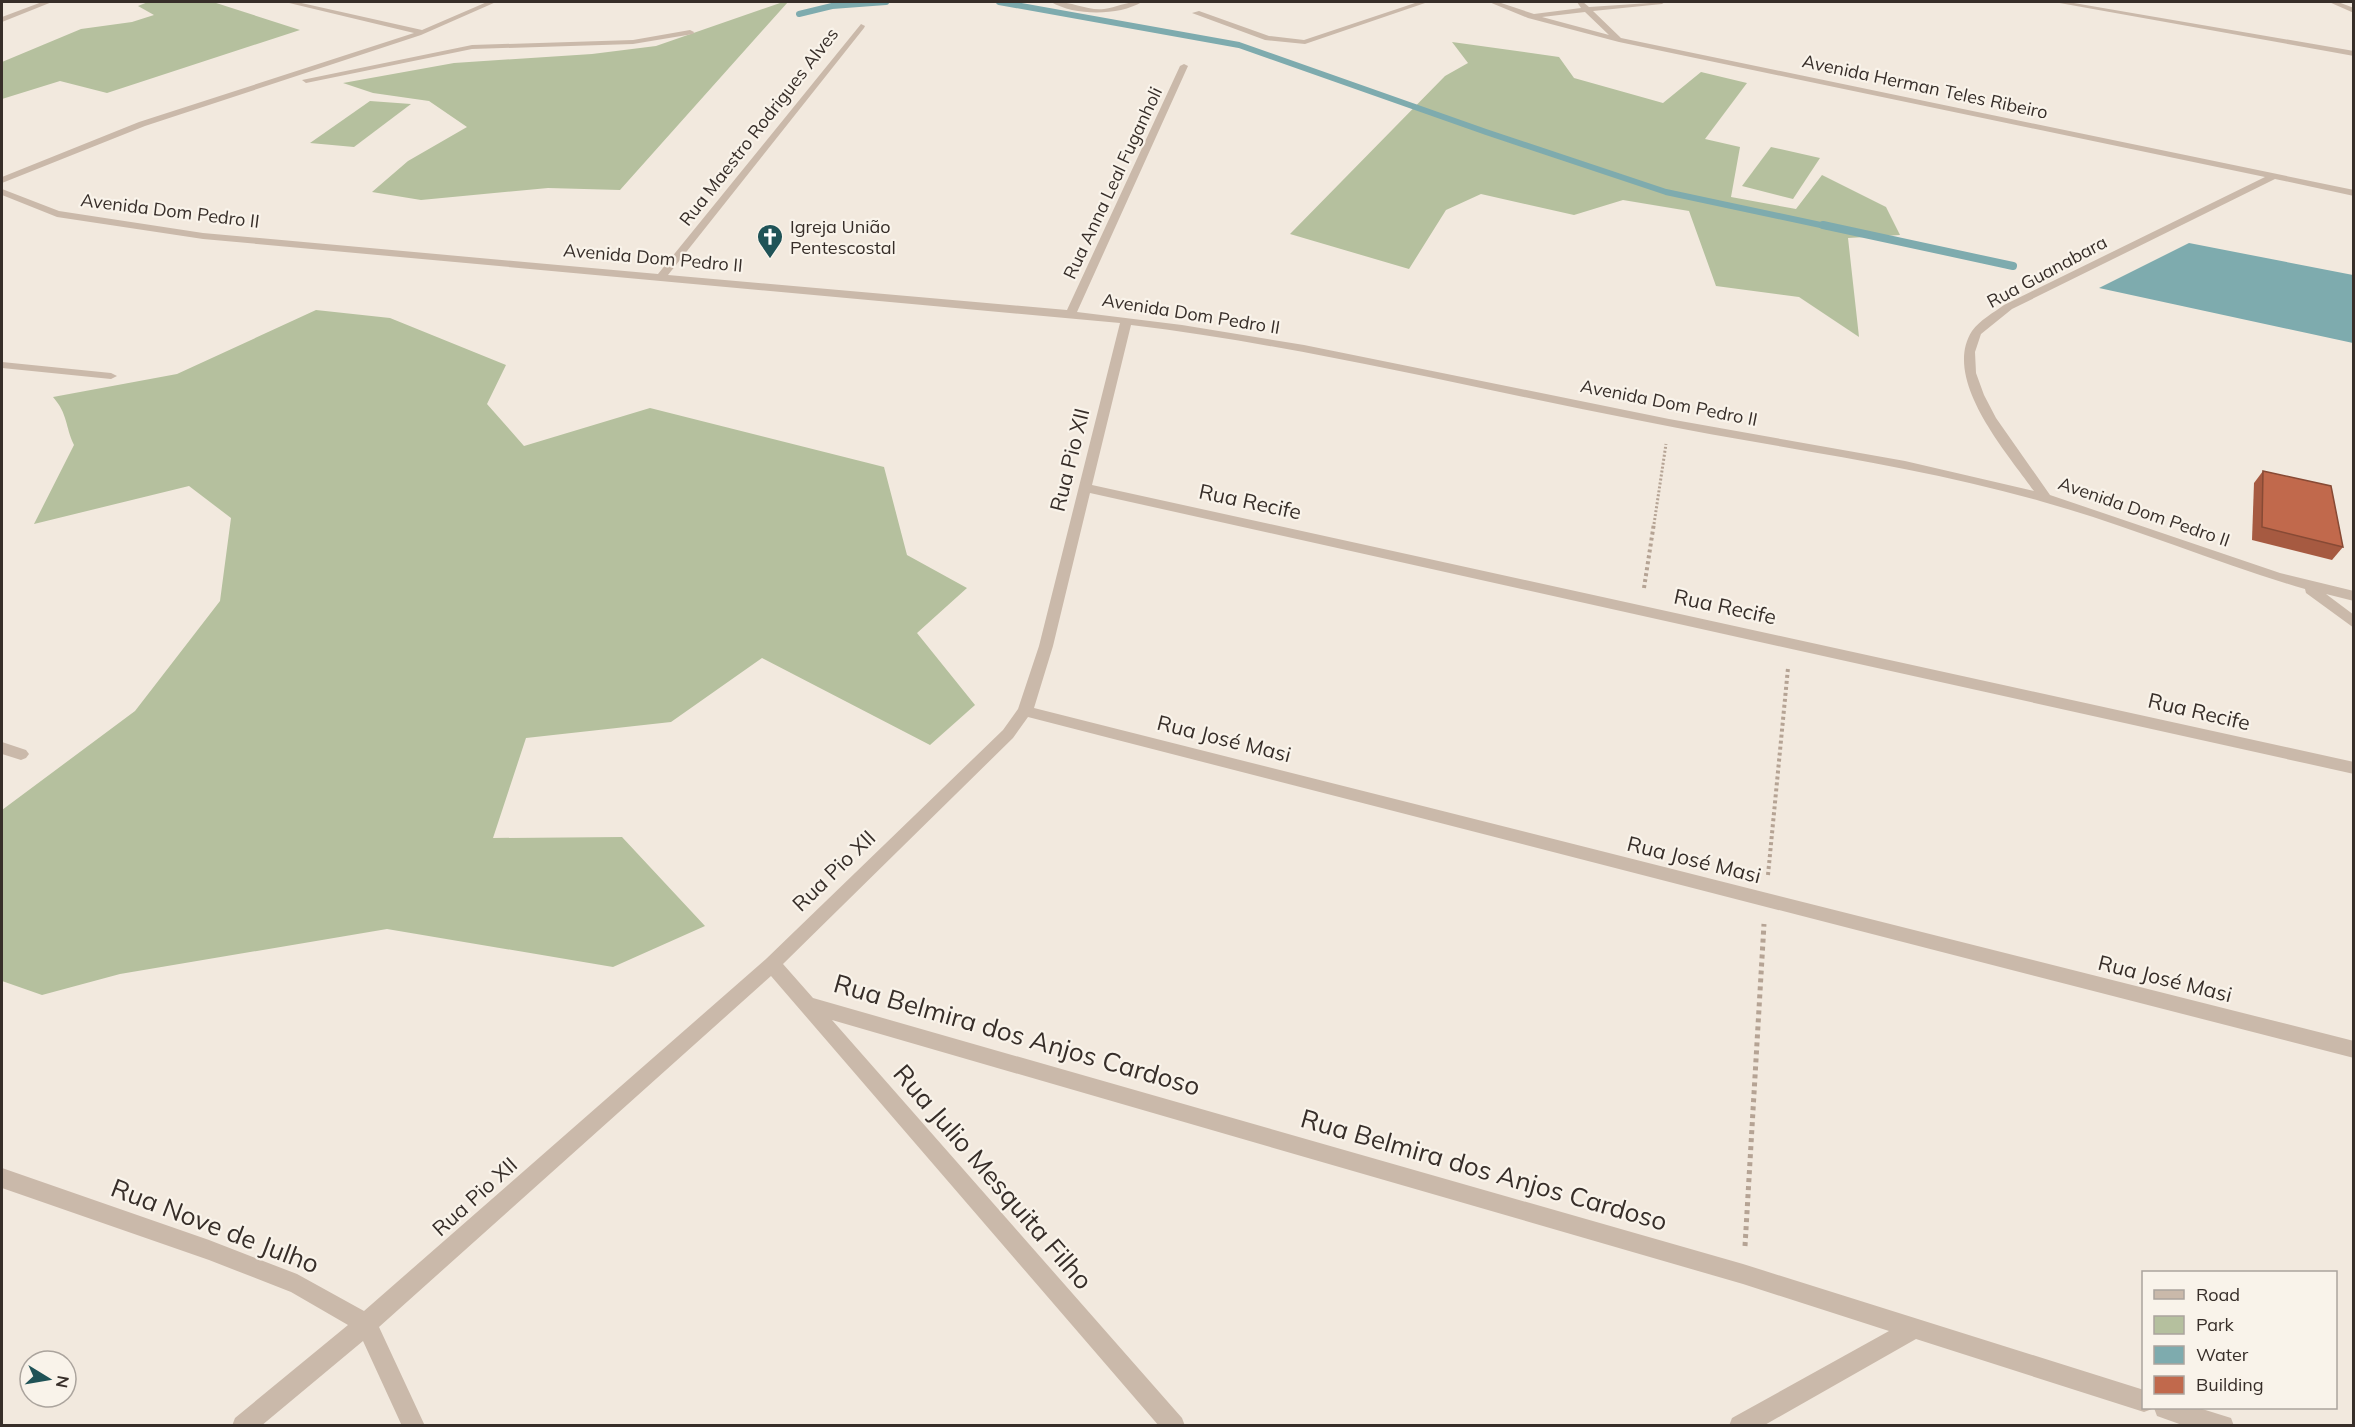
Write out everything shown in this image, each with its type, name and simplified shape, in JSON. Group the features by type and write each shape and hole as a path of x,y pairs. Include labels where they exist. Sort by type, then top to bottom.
{"street":[{"path":"2,20 48,2"},
{"path":"289,2 422,32"},
{"path":"2,180 70,151 190,108 341,61 422,32 492,2"},
{"path":"1055,2 1092,12 1138,2"},
{"path":"1196,13 1268,38 1305,42 1424,2"},
{"name":"Avenida Herman Teles Ribeiro","path":"1492,2 1531,16 1619,40 2354,194"},
{"path":"1531,16 1581,5 1662,2"},
{"path":"2058,2 2354,54"},
{"path":"2333,2 2354,12"},
{"path":"1581,5 1619,40"},
{"name":"Rua Maestro Rodrigues Alves","path":"661,277 861,26"},
{"path":"261,86 319,79 472,47 633,42 690,32"},
{"name":"Rua Anna Leal Fuganholi","path":"1071,315 1184,66"},
{"name":"Rua Guanabara","path":"2045,498 1996,430 1976,394 1969,356 1975,335 2008,307 2272,177"},
{"name":"Avenida Dom Pedro II","path":"2,192 57,214 203,236 1071,315 1184,328 1336,355 1669,423 1866,456 2045,498 2306,586 2354,596"},
{"name":"Rua Pio XII","path":"243,1425 366,1324 772,964 1008,734 1025,711 1046,646 1087,488 1126,321"},
{"path":"2,365 111,376"},
{"name":"Rua Recife","path":"1087,488 2354,768"},
{"path":"2306,586 2354,622"},
{"name":"Rua José Masi","path":"1025,711 2354,1050"},
{"path":"2,748 21,754"},
{"name":"Rua Julio Mesquita Filho","path":"772,964 1174,1425"},
{"name":"Rua Belmira dos Anjos Cardoso","path":"806,1004 1743,1274 2142,1400"},
{"name":"Rua Nove de Julho","path":"2,1178 209,1250 297,1284 366,1324"},
{"path":"366,1324 414,1425"},
{"path":"1740,1425 1913,1329"},
{"path":"2171,1409 2223,1425"}],"path":[{"path":"1641,610 1669,423"},
{"path":"1743,1274 1765,901 1790,643"}],"green space":[{"path":"148,2 213,2 300,30 107,93 60,81 2,99 2,62 81,29 132,22 154,15 138,6"},
{"path":"788,2 620,190 548,188 421,200 372,192 408,161 467,127 429,101 373,93 343,83 454,63 592,54 656,46"},
{"path":"1452,42 1559,57 1574,78 1663,103 1701,72 1747,83 1705,139 1740,147 1731,197 1796,209 1822,175 1886,207 1900,235 1848,238 1859,337 1799,297 1716,286 1689,211 1623,200 1574,215 1481,194 1446,210 1409,269 1290,234 1445,76 1468,63"},
{"path":"370,101 411,104 354,147 310,143"},
{"path":"1771,147 1820,158 1793,199 1742,186"},
{"path":"316,310 390,318 506,365 487,404 524,446 650,408 884,467 907,555 967,588 917,633 975,705 930,745 762,658 671,722 526,738 493,838 622,837 705,926 613,967 387,929 120,974 42,995 2,981 2,810 135,711 220,601 231,518 189,486 34,524 74,445 64,415 53,397 177,374"}],"water":[{"path":"2189,243 2353,275 2353,343 2099,288"}],"building":[{"path":"2263,471 2331,486 2343,547 2262,527"}],"waterway":[{"path":"799,14 832,6 886,2"},
{"path":"999,2 1239,45 1486,132 1666,192 1830,227"},
{"path":"1823,225 2013,266"}],"place":[{"name":"Igreja União Pentescostal","path":"770,260"}]}
